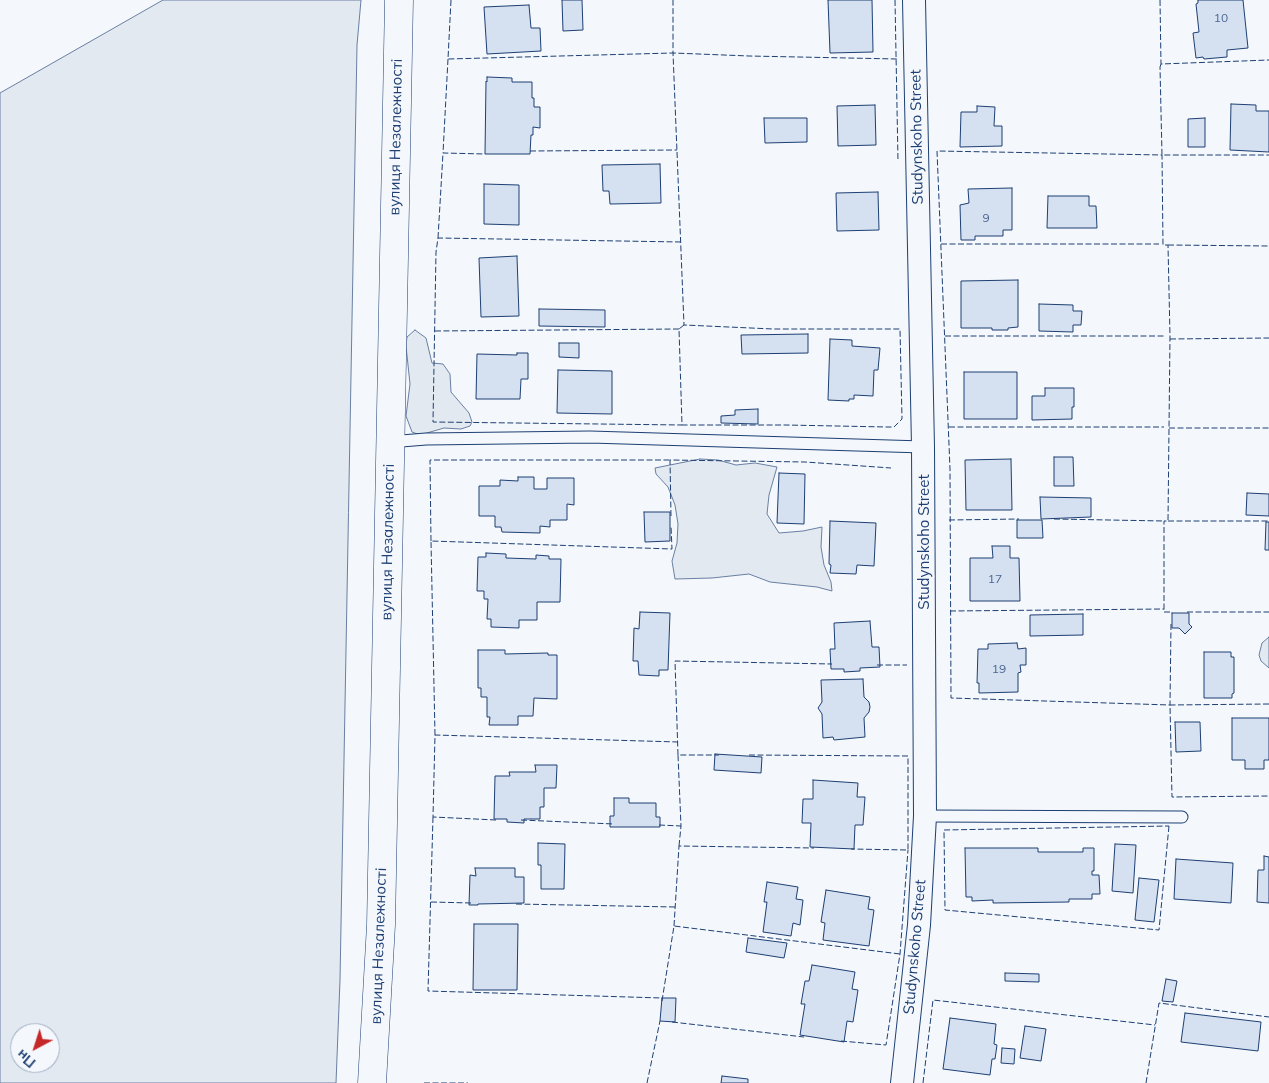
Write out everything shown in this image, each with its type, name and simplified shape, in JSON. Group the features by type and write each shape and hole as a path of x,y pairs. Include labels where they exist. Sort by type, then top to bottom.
{"street":[{"name":"вулиця Незалежності","path":"372,1083 381,925 399,0"},
{"name":"Studynskoho Street","path":"902,1083 919,925 925,816 923,447 914,0"}],"lane":[{"path":"390,442 426,439 590,437 923,447"},
{"path":"925,816 1182,817"}],"shaded area":[{"path":"163,0 361,0 357,45 340,980 336,1083 0,1083 0,93"},
{"path":"415,330 426,338 432,363 443,364 450,374 451,392 469,413 472,422 470,426 461,429 444,428 420,435 412,432 406,416 410,384 406,346 407,337"},
{"path":"700,459 718,460 736,465 755,463 777,467 769,495 767,514 779,533 822,527 821,547 832,591 817,587 770,582 749,574 675,579 672,561 677,543 678,524 675,505 668,487 656,474 655,468"},
{"path":"1269,637 1269,668 1261,661 1259,655 1262,643"}],"building":[{"path":"562,0 582,0 583,30 563,31"},
{"path":"828,0 872,0 873,52 830,53"},
{"path":"1198,0 1243,0 1248,48 1227,50 1227,57 1196,58 1193,33 1199,32 1196,4"},
{"path":"529,5 531,28 540,28 541,51 487,54 484,7"},
{"path":"487,77 512,78 512,82 532,82 534,107 540,107 540,128 533,127 530,154 485,154"},
{"path":"1231,104 1256,105 1256,111 1269,111 1269,152 1230,150"},
{"path":"875,105 876,145 838,146 837,106"},
{"path":"977,106 995,107 994,126 1002,126 1002,146 960,147 961,112 977,112"},
{"path":"764,118 807,118 807,142 765,143"},
{"path":"1205,118 1205,147 1188,147 1188,119"},
{"path":"660,164 661,203 610,204 609,191 603,191 602,165"},
{"path":"484,184 519,185 519,225 484,224"},
{"path":"1012,188 1012,230 1003,230 1003,236 975,236 975,240 961,240 960,205 969,203 968,189"},
{"path":"878,192 879,230 837,231 836,193"},
{"path":"1048,196 1089,196 1089,206 1096,206 1097,228 1047,228"},
{"path":"517,256 519,316 481,317 479,258"},
{"path":"1018,280 1018,327 1008,328 1008,330 961,328 961,281"},
{"path":"1039,304 1073,305 1073,311 1082,311 1081,325 1073,325 1073,332 1039,331"},
{"path":"539,309 605,310 605,327 539,326"},
{"path":"808,334 808,353 742,354 741,335"},
{"path":"830,339 852,340 852,346 880,348 878,370 874,370 873,396 854,395 854,399 849,399 849,401 828,400"},
{"path":"559,343 579,343 579,358 559,357"},
{"path":"517,353 528,353 528,379 521,379 520,399 476,399 477,354 517,355"},
{"path":"558,370 612,371 612,414 557,413"},
{"path":"964,372 1017,372 1017,419 964,419"},
{"path":"1045,388 1074,388 1072,419 1032,420 1032,396 1045,396"},
{"path":"758,409 758,424 721,423 721,416 735,415 735,410"},
{"path":"1054,457 1073,457 1074,486 1054,486"},
{"path":"1011,459 1012,510 966,510 965,460"},
{"path":"779,473 805,474 804,524 777,523"},
{"path":"518,477 534,477 534,489 547,489 547,478 574,478 574,505 567,504 567,520 550,520 550,527 540,526 540,533 502,532 501,527 495,527 495,516 479,516 479,486 500,486 500,480 518,481"},
{"path":"1247,493 1269,494 1269,516 1246,515"},
{"path":"1040,497 1091,498 1091,517 1041,519"},
{"path":"644,512 670,512 670,541 645,542"},
{"path":"1017,520 1042,520 1043,538 1017,538"},
{"path":"830,521 876,523 874,566 857,565 856,574 830,573"},
{"path":"1266,522 1269,522 1269,550 1265,550"},
{"path":"992,546 1010,546 1010,558 1019,558 1020,601 970,601 970,558 993,558"},
{"path":"486,553 506,554 506,558 536,559 536,555 549,556 549,559 561,559 560,602 537,602 537,620 519,620 519,628 491,627 491,619 487,619 488,599 484,599 484,591 477,591 478,557 486,557"},
{"path":"640,612 670,613 668,670 659,670 659,676 639,675 638,661 633,661 634,628 639,629"},
{"path":"1172,613 1189,613 1189,624 1192,627 1185,634 1179,628 1172,628"},
{"path":"1083,614 1083,635 1030,636 1030,615"},
{"path":"870,621 872,647 879,647 880,667 860,668 860,671 844,672 844,669 831,669 830,649 835,649 834,623"},
{"path":"1017,643 1018,649 1026,648 1026,665 1020,665 1021,672 1018,673 1018,692 979,693 979,683 977,683 978,649 988,649 988,644"},
{"path":"478,650 505,650 505,654 548,653 548,655 557,655 557,699 534,698 533,716 518,716 518,725 489,725 490,717 487,717 487,697 481,697 481,688 478,688"},
{"path":"1204,652 1231,652 1231,657 1234,657 1234,693 1232,698 1204,698"},
{"path":"863,679 864,697 869,702 870,707 869,712 864,718 865,737 834,740 833,737 823,738 822,714 818,708 822,702 821,680"},
{"path":"1232,718 1269,718 1269,760 1264,760 1264,769 1245,769 1245,760 1232,760"},
{"path":"1175,722 1200,722 1201,751 1176,752"},
{"path":"715,754 762,757 761,773 714,770"},
{"path":"535,765 557,765 556,788 544,788 544,807 540,807 540,819 524,819 524,823 507,822 507,819 494,819 495,776 510,776 509,772 536,772"},
{"path":"813,780 858,783 857,797 865,797 863,825 855,825 854,849 810,847 811,823 802,823 803,799 813,799"},
{"path":"614,798 629,798 629,803 656,803 656,817 660,817 660,827 610,827 610,816 614,816"},
{"path":"538,843 565,844 564,889 541,889 541,865 538,865"},
{"path":"1115,844 1136,845 1133,893 1112,891"},
{"path":"965,848 1038,848 1038,852 1083,852 1083,848 1094,848 1094,871 1092,871 1092,875 1099,875 1100,894 1092,894 1092,899 1069,899 1069,902 993,903 993,900 972,901 972,897 966,897"},
{"path":"1264,856 1269,857 1269,903 1257,902 1258,870 1264,870"},
{"path":"1176,859 1233,863 1231,903 1174,899"},
{"path":"475,868 515,868 515,877 524,877 524,903 469,905 470,875 476,876"},
{"path":"1139,878 1159,880 1154,922 1135,920"},
{"path":"767,882 798,887 796,899 803,900 800,925 793,923 791,936 763,932 767,902 764,902"},
{"path":"826,890 870,897 868,909 874,910 869,946 823,940 825,923 821,922"},
{"path":"474,924 518,924 517,990 473,990"},
{"path":"748,938 787,943 784,958 746,952"},
{"path":"812,965 855,972 852,989 858,990 853,1022 847,1021 844,1042 800,1035 805,1004 801,1004 805,981 809,981"},
{"path":"1005,973 1039,974 1039,982 1005,981"},
{"path":"1166,979 1177,981 1173,1002 1162,1001"},
{"path":"662,998 676,998 675,1022 660,1021"},
{"path":"1185,1013 1261,1022 1258,1051 1181,1042"},
{"path":"950,1018 996,1024 994,1044 997,1045 995,1059 992,1059 990,1075 943,1069"},
{"path":"1025,1026 1046,1029 1041,1061 1020,1058"},
{"path":"1002,1048 1015,1049 1014,1064 1001,1063"},
{"path":"722,1076 748,1079 748,1083 721,1083"}],"fence":[{"path":"451,0 448,59 673,53 673,0"},
{"path":"895,0 898,161"},
{"path":"1160,0 1161,64 1269,60"},
{"path":"684,325 679,329 682,425 894,427 902,419 900,329 773,329 684,325 673,53 897,59"},
{"path":"448,59 443,153 485,154"},
{"path":"1161,64 1162,155 1269,155"},
{"path":"530,151 677,150"},
{"path":"1171,612 1164,612 1164,521 1168,521 1170,336 1168,245 1163,245 1162,155 937,151 950,469 951,698 1170,705 1171,624"},
{"path":"438,238 443,153"},
{"path":"681,242 438,238 436,252 433,422 682,425"},
{"path":"941,244 1159,244"},
{"path":"1168,245 1269,246"},
{"path":"435,331 679,329"},
{"path":"945,336 1164,336"},
{"path":"1170,339 1269,338"},
{"path":"949,427 1164,427"},
{"path":"1169,428 1269,428"},
{"path":"431,541 430,460 670,460"},
{"path":"671,516 670,460 805,462 891,468"},
{"path":"949,520 1019,519"},
{"path":"1054,519 1164,521"},
{"path":"1168,521 1268,521"},
{"path":"435,735 431,541 672,549 671,526"},
{"path":"950,611 1164,609"},
{"path":"1187,612 1269,612"},
{"path":"678,755 675,661 832,664"},
{"path":"877,665 907,665"},
{"path":"1269,704 1170,705 1172,797 1269,796"},
{"path":"496,820 433,817 435,735 678,742"},
{"path":"679,846 681,826 678,755 719,755"},
{"path":"749,755 908,756 908,850 851,849"},
{"path":"433,817 428,991 662,998"},
{"path":"521,820 614,824"},
{"path":"659,825 681,826"},
{"path":"1169,826 1159,930 945,910 944,830 1169,826"},
{"path":"674,926 679,846 814,848"},
{"path":"841,1041 886,1045 900,954 908,850"},
{"path":"431,902 471,903"},
{"path":"516,904 675,907"},
{"path":"662,1001 674,926 900,954"},
{"path":"923,1083 933,1000 1155,1025"},
{"path":"1146,1083 1159,1003 1269,1017"},
{"path":"647,1083 660,1021"},
{"path":"672,1022 804,1037"},
{"path":"424,1083 468,1083"}]}
